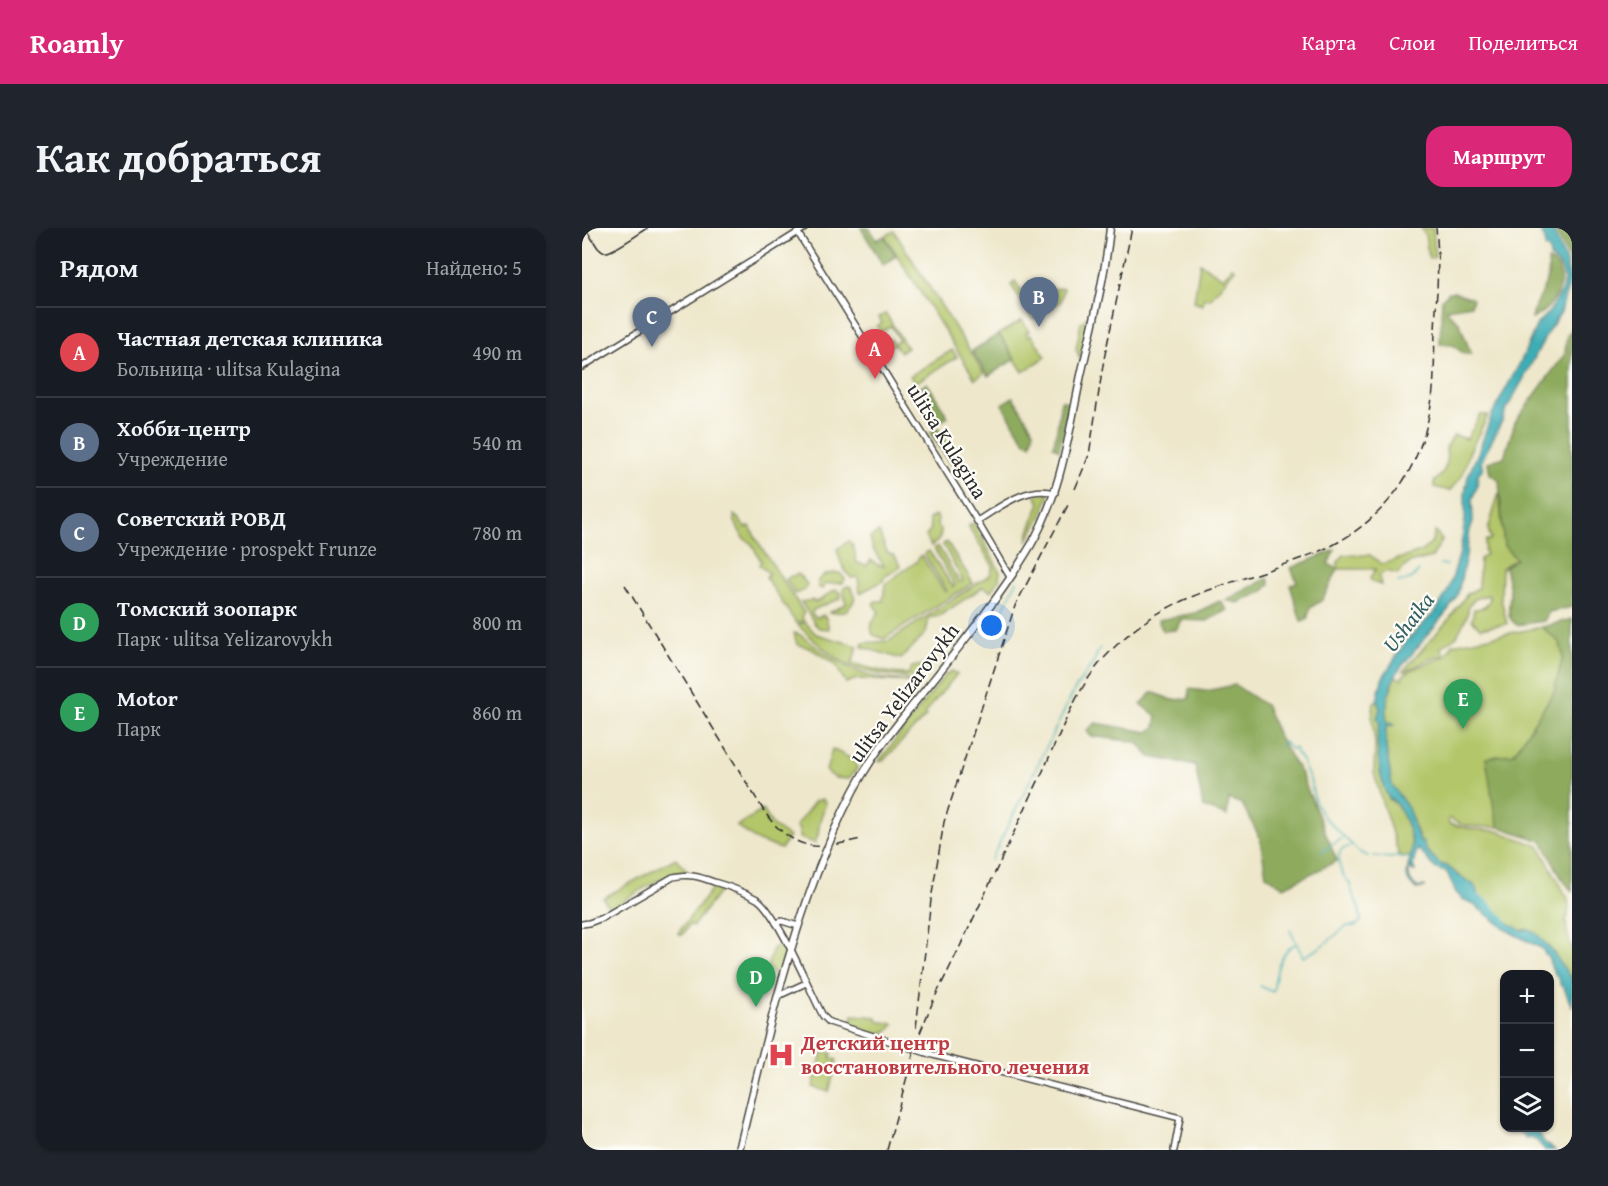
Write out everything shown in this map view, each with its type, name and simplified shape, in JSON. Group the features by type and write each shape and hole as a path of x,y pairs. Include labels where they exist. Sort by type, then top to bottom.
{"main road":[{"name":"ulitsa Yelizarovykh","path":"739,1150 790,951 819,868 851,795 883,742 950,658 1010,577 1045,518 1055,493 1064,458 1100,288 1110,228"}],"street":[{"path":"582,367 805,228"},
{"name":"ulitsa Kulagina","path":"798,232 1010,577"},
{"path":"977,521 1023,494 1036,490 1055,493"},
{"path":"582,924 602,918 668,879 685,875 725,885 758,900 768,909 825,1019 829,1022 904,1047 1180,1118 1174,1150"},
{"path":"776,923 782,921 798,926"},
{"path":"778,996 806,982"}],"green space":[{"path":"861,228 869,228 877,240 884,236 896,256 883,265"},
{"path":"1421,228 1433,228 1435,257 1429,259 1425,235"},
{"path":"1554,228 1572,228 1572,266"},
{"path":"894,231 984,373 975,379 885,236"},
{"path":"1548,260 1559,269 1559,289 1552,303 1532,319 1548,275"},
{"path":"1200,263 1223,278 1232,267 1235,269 1210,299 1204,298 1202,305 1194,302"},
{"path":"1015,281 1038,317 1033,319 1011,285"},
{"path":"1064,288 1061,302 1052,307 1048,305 1038,290"},
{"path":"1449,292 1473,298 1471,305 1447,309 1448,313 1459,322 1471,354 1464,354 1453,345 1440,344 1442,299"},
{"path":"886,314 907,348 900,352 894,344 890,346 887,342 891,339 894,343 899,340 891,326 881,332 877,326 882,323 879,317"},
{"path":"1089,315 1080,359 1076,349 1081,323"},
{"path":"1022,320 1029,331 1026,333 1028,337 1031,335 1046,357 1023,372 999,334"},
{"path":"1572,329 1572,607 1549,612 1544,621 1517,625 1509,614 1510,592 1505,566 1516,559 1504,546 1499,480 1490,474 1488,462 1504,457 1515,422 1565,354 1567,335"},
{"path":"999,334 1015,359 988,376 972,351"},
{"path":"952,350 957,357 915,383 910,376"},
{"path":"927,383 948,417 941,421 921,387"},
{"path":"1013,397 1034,431 1031,444 1025,442 1002,404"},
{"path":"1061,401 1069,404 1059,450 1053,446"},
{"path":"1480,415 1488,415 1470,451 1462,476 1450,491 1434,487 1434,482 1442,474 1447,463 1446,448 1454,435 1467,439"},
{"path":"938,428 958,459 950,464 930,433"},
{"path":"1048,493 1041,517 1027,542 1040,503 1035,495"},
{"path":"1499,493 1504,546 1516,559 1502,568 1501,599 1507,624 1480,628 1472,620 1474,609 1485,607 1490,598 1488,595 1475,599 1469,605 1467,616 1457,636 1441,647 1444,655 1403,671 1450,618 1467,594 1478,588 1480,559 1486,554 1484,551 1486,540 1491,538 1488,530"},
{"path":"734,515 745,528 750,526 804,613 803,621 796,623 766,578 769,573 759,565 761,561 751,543 743,538"},
{"path":"936,515 941,533 939,540 931,546 926,536 931,529 929,519"},
{"path":"974,523 1000,572 999,580 991,591 983,587 939,616 929,618 926,633 901,659 862,647 863,643 889,641 990,575 993,566 969,527"},
{"path":"1435,531 1442,540 1432,557 1409,563 1398,574 1386,571 1379,576 1381,585 1372,582 1370,578 1376,569 1338,569 1338,562 1344,555 1370,555 1382,564 1418,553 1431,544"},
{"path":"879,532 887,552 895,556 901,567 884,577 883,581 860,593 858,577 851,578 848,575 840,561 837,549 849,541 854,548 856,562 866,566 871,560 884,566 873,549 870,538"},
{"path":"947,542 973,583 884,639 873,635 872,623 879,612 873,604 875,601 883,601 885,584 916,562 921,555 945,592 947,591 924,554 929,551 953,587 955,585 934,548 938,546 959,582 963,581 943,544"},
{"path":"1335,550 1328,564 1338,569 1322,600 1310,608 1307,620 1301,621 1290,585 1297,582 1291,568"},
{"path":"840,573 845,579 843,583 825,584 822,589 818,587 818,580 826,574"},
{"path":"798,574 807,584 805,590 795,594 786,580"},
{"path":"1268,578 1270,584 1263,592 1238,603 1226,600"},
{"path":"847,586 851,587 853,592 855,598 853,603 845,612 828,613 846,604 843,589"},
{"path":"837,590 841,594 840,599 813,610 812,614 817,618 823,615 826,618 829,629 819,628 801,602 818,601"},
{"path":"1220,601 1227,610 1207,621 1181,620 1176,630 1163,631 1158,620 1195,613"},
{"path":"1572,619 1572,891 1561,877 1542,841 1499,827 1486,758 1514,753 1554,692 1563,656 1560,643 1542,627"},
{"path":"805,622 816,634 858,646 852,663 901,674 908,674 912,667 924,665 929,669 916,678 883,675 859,669 844,663 816,642 798,625"},
{"path":"1542,627 1560,643 1563,656 1554,692 1514,754 1494,809 1499,827 1468,826 1448,819 1449,824 1498,831 1539,846 1568,899 1569,910 1566,921 1572,950 1572,981 1546,944 1532,933 1524,929 1522,931 1497,917 1480,902 1467,882 1447,866 1440,864 1426,850 1421,843 1408,808 1392,786 1386,748 1386,727 1393,725 1387,723 1386,713 1388,695 1394,676 1402,679 1403,675 1411,670 1446,656 1453,644"},
{"path":"794,633 859,673 912,682 857,679 846,683 835,664 812,649 797,644"},
{"path":"952,671 957,674 925,713 926,716 883,761 879,761 946,674"},
{"path":"1235,685 1266,706 1278,736 1301,774 1337,861 1284,887 1266,875 1260,838 1242,804 1229,799 1227,816 1203,807 1195,765 1150,757 1137,742 1090,736 1087,730 1096,723 1148,732 1155,727 1157,716 1141,705 1152,692 1172,700 1189,699 1189,689 1206,691"},
{"path":"1377,701 1380,709 1377,718 1380,724 1378,738 1380,774 1389,799 1400,809 1410,833 1411,857 1400,856 1398,852 1374,773 1375,744 1372,718 1374,702"},
{"path":"832,749 855,761 857,769 848,779 835,778 826,771"},
{"path":"822,799 826,803 815,843 799,838 799,830 796,826 815,801"},
{"path":"763,810 773,826 789,837 781,849 756,840 737,826"},
{"path":"676,858 688,872 658,880 610,909 603,898"},
{"path":"713,887 720,891 693,926 690,924 682,935 678,933"},
{"path":"783,944 785,952 779,976 773,974 767,967 773,948"},
{"path":"853,1015 877,1017 877,1021 894,1024 885,1032 869,1032 851,1025"},
{"path":"822,1053 832,1053 831,1058 837,1060 829,1092 813,1087"}],"water":[{"path":"1539,228 1551,228 1565,259 1570,279 1561,312 1505,412 1481,462 1483,468 1478,474 1477,487 1472,499 1473,521 1458,594 1448,610 1398,671 1391,685 1386,713 1387,723 1394,725 1386,727 1386,747 1392,785 1408,808 1420,842 1423,842 1426,850 1440,864 1447,866 1473,884 1478,897 1487,909 1522,931 1527,929 1537,934 1553,952 1572,980 1572,1007 1548,957 1541,948 1510,932 1470,902 1462,899 1455,891 1447,872 1434,867 1417,849 1413,865 1415,871 1410,867 1409,876 1411,882 1418,888 1425,887 1417,889 1408,881 1411,837 1400,810 1386,794 1378,751 1380,724 1377,718 1380,709 1377,701 1382,679 1406,641 1436,611 1449,589 1460,552 1468,476 1492,414 1521,361 1537,324 1549,312 1562,290 1564,279 1562,270 1550,257 1549,250 1545,247 1545,240"},
{"path":"1518,1132 1538,1132 1544,1142 1555,1150 1545,1150 1537,1141 1529,1137 1525,1139 1525,1135"}],"waterway":[{"path":"1440,564 1447,565"},
{"path":"1398,582 1410,579 1419,571"},
{"path":"991,634 1017,581"},
{"path":"991,860 1075,689 1093,663 1100,648"},
{"path":"1280,746 1284,742 1291,749 1295,748 1311,783 1315,802 1323,816 1359,852 1368,856"},
{"path":"1321,852 1343,838"},
{"path":"1290,930 1303,957 1318,949 1347,926 1355,926 1361,921 1351,884 1342,873 1339,863 1341,850 1352,845"},
{"path":"1374,856 1411,858"},
{"name":"Ushaika","path":"1472,895 1484,902 1504,922"},
{"path":"1260,986 1273,992 1281,958 1295,944"}],"tram line":[{"path":"585,228 602,252 611,251 648,228"}],"railway":[{"path":"1075,489 1089,455 1104,359 1132,228"},
{"path":"887,1150 917,1040 934,999 1070,711 1086,681 1096,668 1125,637 1162,611 1202,593 1333,545 1372,518 1401,484 1421,444 1432,398 1438,267 1436,228"},
{"path":"916,1028 931,900 944,822 1015,606 1068,505"},
{"path":"625,585 764,811 774,823 792,839 806,845 826,846 861,839"}],"place":[{"name":"Хобби-центр","path":"1039,327"},
{"name":"Советский РОВД","path":"652,347"},
{"name":"Частная детская клиника","path":"875,379"},
{"name":"Motor","path":"1463,729"},
{"name":"Томский зоопарк","path":"756,1007"},
{"name":"Детский центр восстановительного лечения","path":"781,1055"}]}
